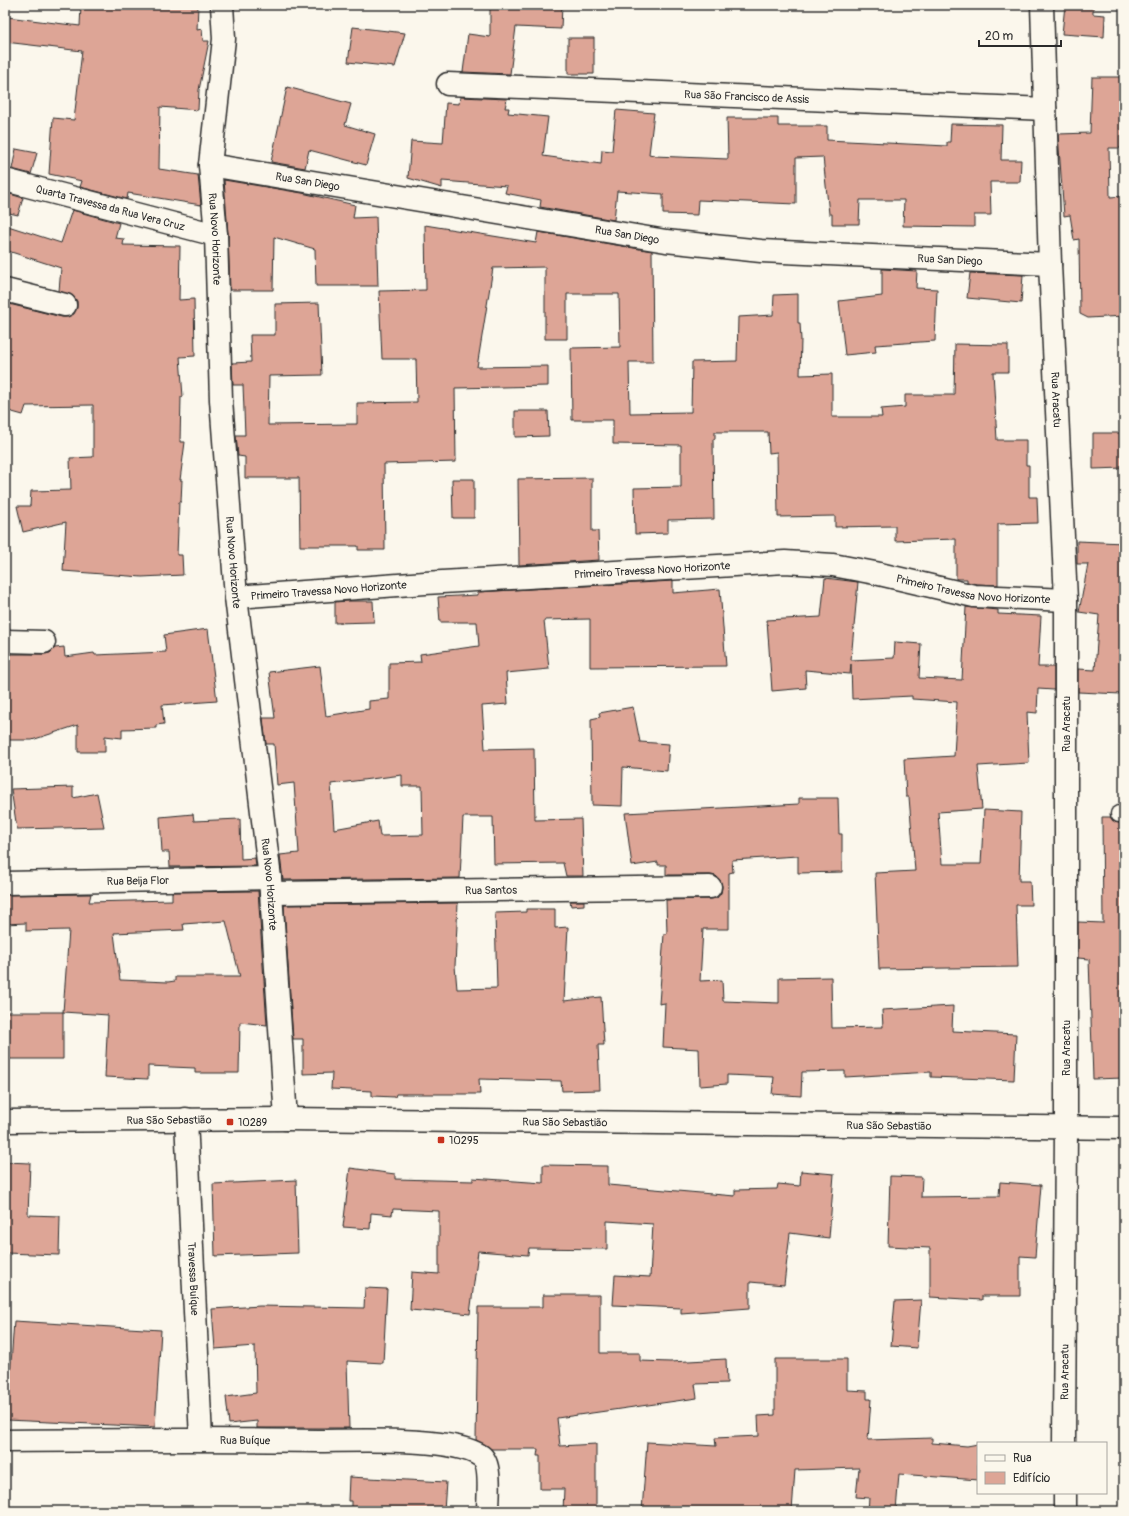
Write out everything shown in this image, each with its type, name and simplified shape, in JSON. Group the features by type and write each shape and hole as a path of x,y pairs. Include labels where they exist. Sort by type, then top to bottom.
{"street":[{"name":"Rua Novo Horizonte","path":"222,5 224,39 210,165 216,235 222,400 236,597 270,885 286,1119"},
{"name":"Rua Aracatu","path":"1042,5 1050,264 1066,600 1066,1127 1064,1442"},
{"name":"Rua São Francisco de Assis","path":"448,84 1045,109"},
{"name":"Rua San Diego","path":"210,165 666,241 761,252 1050,264"},
{"name":"Quarta Travessa da Rua Vera Cruz","path":"5,180 216,235"},
{"path":"5,290 66,305"},
{"name":"Primeiro Travessa Novo Horizonte","path":"236,597 425,583 785,562 833,565 875,573 974,596 1066,600"},
{"path":"5,641 44,642"},
{"name":"Rua Beija Flor","path":"5,883 270,885"},
{"name":"Rua Santos","path":"270,885 710,886"},
{"name":"Travessa Buíque","path":"186,1119 201,1439"},
{"name":"Rua São Sebastião","path":"5,1121 286,1119 1124,1128"},
{"name":"Rua Buíque","path":"5,1441 201,1439 421,1442 466,1448 482,1456 487,1468 488,1511"},
{"path":"1065,1494 1065,1511"}],"building":[{"path":"81,5 198,5 197,30 202,29 203,41 209,41 199,90 198,110 160,107 159,169 198,175 201,205 128,193 127,199 80,187 82,181 49,174 53,118 74,120 82,51 5,42 7,17 80,26"},
{"path":"490,5 562,5 561,29 516,27 510,74 463,72 468,34 490,37"},
{"path":"1065,5 1093,5 1093,14 1105,15 1104,37 1062,34"},
{"path":"353,27 405,33 395,67 348,62"},
{"path":"568,38 594,38 594,74 568,74"},
{"path":"1092,77 1124,77 1122,148 1109,148 1110,197 1124,196 1124,316 1088,318 1080,314 1079,239 1074,240 1070,215 1064,216 1058,134 1090,133"},
{"path":"287,87 351,104 345,125 375,134 366,165 309,150 305,168 271,162"},
{"path":"460,97 507,99 505,108 509,108 508,113 548,117 543,156 601,164 602,150 612,151 616,110 654,113 649,154 654,156 728,159 727,118 778,118 778,126 827,126 827,140 947,146 947,142 950,142 951,124 1002,125 1001,160 1021,160 1020,182 990,182 991,215 974,215 974,227 903,226 904,200 860,200 859,224 832,224 832,214 829,214 823,157 796,158 796,204 698,200 697,215 663,214 663,194 617,191 614,220 540,207 541,200 505,193 507,186 442,181 442,188 408,178 411,141 443,143 446,103 459,104"},
{"path":"16,149 37,153 31,174 12,169"},
{"path":"224,180 302,193 355,205 353,218 376,217 378,286 316,286 315,249 274,237 273,290 230,290"},
{"path":"7,193 23,198 18,215 5,212"},
{"path":"72,210 119,223 115,238 124,239 123,245 180,246 179,300 194,299 195,356 180,357 183,397 181,397 180,442 185,442 180,480 182,480 181,502 179,502 177,555 182,555 183,575 142,577 63,571 66,522 23,532 17,506 30,506 31,491 71,490 70,458 93,457 93,405 26,406 23,415 5,410 5,303 62,317 68,317 74,314 77,308 77,301 73,296 59,291 61,268 5,250 5,225 61,243"},
{"path":"425,225 536,243 538,232 652,251 653,362 629,362 630,413 691,412 692,362 737,361 738,317 773,315 774,295 798,294 798,323 800,323 801,340 800,375 832,374 832,417 882,417 881,409 905,407 905,395 954,395 955,344 1008,345 1008,372 993,372 997,440 1026,440 1026,465 1029,465 1029,497 1037,497 1038,523 998,524 998,585 976,584 967,582 967,579 956,579 956,539 895,541 895,526 835,527 835,516 778,517 777,452 769,453 768,432 715,432 715,439 713,439 714,519 668,520 668,533 635,534 634,488 681,487 681,445 613,444 613,420 572,420 571,348 620,347 619,294 567,294 567,339 545,339 545,267 493,268 477,367 548,366 548,386 455,388 456,462 384,464 385,550 358,550 358,546 300,546 299,478 245,478 245,457 238,456 236,435 245,435 243,385 233,385 232,363 251,362 250,335 275,335 275,304 319,303 322,375 269,376 268,425 357,424 357,403 417,402 416,359 382,359 379,291 426,290"},
{"path":"882,269 917,271 916,288 937,289 935,341 875,345 876,352 845,355 839,301 882,296"},
{"path":"970,273 1023,275 1021,303 967,298"},
{"path":"515,411 548,411 549,436 515,437"},
{"path":"1093,433 1124,433 1124,468 1093,469"},
{"path":"592,478 592,531 598,531 599,560 519,565 518,479"},
{"path":"452,479 474,479 474,518 453,518"},
{"path":"1077,541 1124,543 1124,651 1121,694 1078,692 1078,669 1095,670 1099,615 1079,612 1088,564 1077,564"},
{"path":"825,578 858,582 851,660 894,658 895,642 921,644 919,678 962,680 966,607 998,610 998,614 1041,616 1038,667 1054,667 1054,690 1038,689 1037,713 1027,712 1029,763 978,766 982,809 938,812 942,864 981,864 984,810 1021,812 1019,881 1030,881 1031,905 1016,905 1018,967 879,969 875,873 915,871 909,797 906,797 904,759 954,756 957,702 912,699 912,696 852,699 851,664 850,674 805,670 806,688 772,691 767,620 821,617"},
{"path":"673,581 673,593 720,589 726,666 590,667 590,619 544,620 549,669 506,673 508,704 482,706 485,749 534,748 535,820 581,819 583,876 566,876 563,863 494,864 493,817 463,817 460,878 283,880 280,855 299,853 294,783 277,785 274,744 266,744 263,718 275,718 269,672 320,666 326,716 369,709 369,701 389,699 389,663 421,662 420,654 479,646 477,622 440,622 438,597 478,595 478,592","holes":["402,775 402,786 422,786 423,835 380,836 378,821 334,829 331,784"]},
{"path":"373,601 374,622 335,623 335,602"},
{"path":"208,629 217,701 162,705 164,724 156,725 156,728 122,729 122,738 105,736 105,752 78,752 78,725 32,740 5,740 5,654 44,654 50,653 55,648 64,647 65,657 94,653 95,655 166,652 164,635"},
{"path":"633,707 640,742 669,744 667,771 623,767 622,806 592,805 591,719 600,717 599,713"},
{"path":"73,787 73,798 97,793 104,827 17,829 11,789"},
{"path":"799,798 838,798 839,834 842,834 842,872 798,873 798,856 732,860 733,872 729,873 729,929 703,929 700,981 722,980 723,1001 779,1003 779,978 831,977 832,1028 883,1027 882,1010 953,1006 952,1031 1016,1034 1014,1080 931,1077 931,1072 845,1077 845,1071 802,1072 801,1096 772,1094 774,1077 727,1075 727,1084 700,1086 699,1049 663,1047 665,1003 659,1004 664,934 667,934 666,900 717,898 721,893 722,886 720,880 716,876 666,875 666,865 658,865 658,862 632,866 625,813 799,804"},
{"path":"193,814 194,821 240,819 241,859 255,858 256,866 170,867 169,852 162,852 160,817"},
{"path":"1102,817 1110,817 1115,822 1124,824 1124,1078 1093,1079 1089,959 1078,958 1078,922 1103,923"},
{"path":"258,891 267,1025 240,1022 239,1073 195,1073 195,1068 148,1066 148,1079 105,1077 108,1015 63,1012 69,930 26,931 26,923 5,924 5,895 91,894 89,902 172,900 172,892","holes":["226,921 240,977 175,977 175,981 168,982 120,980 114,933 184,930 183,924"]},
{"path":"570,901 584,901 584,905 571,906"},
{"path":"458,903 455,966 457,989 497,988 495,913 526,912 526,909 555,909 555,928 568,927 564,1001 601,997 604,1045 598,1045 600,1090 562,1091 561,1081 479,1079 480,1094 396,1094 395,1097 372,1096 372,1091 331,1089 332,1073 303,1074 303,1039 293,1039 284,905"},
{"path":"5,1012 63,1012 63,1059 5,1059"},
{"path":"5,1162 30,1163 28,1215 60,1216 59,1255 5,1253"},
{"path":"543,1165 608,1166 608,1185 735,1196 735,1190 777,1189 778,1184 800,1186 801,1171 834,1174 829,1238 790,1233 784,1285 750,1282 750,1308 681,1313 681,1308 613,1305 615,1275 650,1277 653,1224 607,1221 607,1249 529,1248 528,1255 478,1251 470,1314 434,1310 434,1312 410,1310 412,1272 439,1274 439,1211 393,1209 392,1215 371,1213 370,1229 343,1227 350,1168 395,1174 395,1179 473,1181 473,1178 543,1183"},
{"path":"890,1176 922,1177 921,1197 999,1196 1000,1182 1041,1185 1035,1257 1020,1256 1020,1296 982,1296 982,1300 930,1297 930,1248 888,1246"},
{"path":"296,1180 298,1253 215,1256 213,1184"},
{"path":"365,1288 387,1289 383,1363 347,1361 349,1428 257,1428 257,1421 229,1424 226,1397 256,1393 255,1346 215,1349 212,1309 260,1306 364,1308"},
{"path":"543,1295 600,1295 600,1353 640,1353 640,1361 670,1362 726,1359 727,1383 695,1384 697,1398 557,1418 560,1446 596,1444 596,1511 563,1511 564,1489 540,1489 540,1456 537,1456 538,1449 491,1449 476,1440 478,1307 543,1307"},
{"path":"921,1300 917,1348 891,1346 895,1301"},
{"path":"14,1321 161,1330 155,1427 7,1420"},
{"path":"775,1359 847,1359 847,1390 867,1391 867,1399 871,1399 868,1440 932,1438 932,1443 967,1446 977,1444 977,1480 899,1474 896,1511 868,1511 869,1498 856,1497 859,1468 795,1470 792,1511 642,1511 647,1442 716,1446 715,1438 759,1436 758,1416 775,1415"},
{"path":"349,1477 446,1482 444,1511 351,1511 351,1501 348,1501"}],"place":[{"name":"10289","path":"230,1122"},
{"name":"10295","path":"441,1140"}]}
